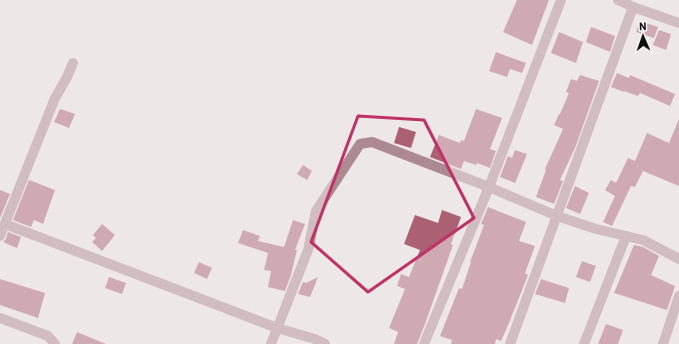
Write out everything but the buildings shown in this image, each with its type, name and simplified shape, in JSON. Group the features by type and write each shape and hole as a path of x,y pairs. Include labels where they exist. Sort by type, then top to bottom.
{"street":[{"path":"424,344 489,188 561,0"},
{"path":"618,0 633,7 679,23"},
{"path":"510,344 633,7"},
{"path":"0,236 55,98 73,63"},
{"path":"271,344 308,250 316,211 360,144 372,142 557,216 596,229 642,240 679,259"},
{"path":"4,224 277,328 315,339 325,344"},
{"path":"584,344 626,236"},
{"path":"663,344 679,296"},
{"path":"0,318 48,336 55,344"}],"highlighted area":[{"path":"358,116 424,120 474,218 368,292 311,242"}]}
